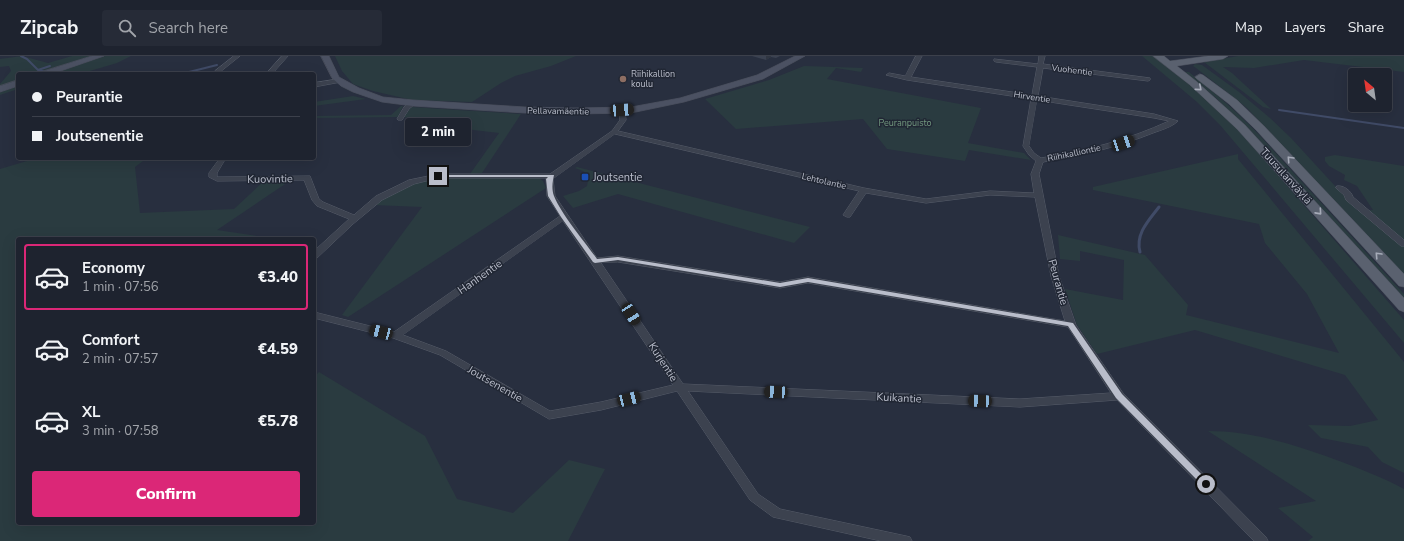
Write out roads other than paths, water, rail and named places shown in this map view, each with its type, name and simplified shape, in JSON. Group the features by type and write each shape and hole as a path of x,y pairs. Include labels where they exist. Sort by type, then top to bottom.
{"main road":[{"path":"1170,60 1192,56"},
{"path":"1170,60 1223,56"},
{"name":"Tuusulanväylä","path":"1170,60 1233,102 1260,128 1404,284"},
{"name":"Tuusulanväylä","path":"1170,60 1241,127 1404,307"}],"street":[{"path":"50,72 100,56"},
{"path":"218,72 236,56"},
{"path":"271,72 285,56"},
{"path":"325,56 339,81"},
{"name":"Pellavamäentie","path":"339,81 369,95 412,103 545,111 622,110 674,102 755,79 773,72 801,56"},
{"path":"907,78 919,56"},
{"path":"1040,160 1031,154 1026,146 1042,56"},
{"name":"Vuohentie","path":"996,60 1148,79"},
{"name":"Hirventie","path":"890,75 1152,116 1175,121"},
{"path":"316,85 339,81"},
{"path":"0,90 16,84"},
{"path":"400,119 406,108 412,103"},
{"path":"316,254 354,218 379,198 412,182 438,176 552,176 614,132 623,120 622,110"},
{"name":"Riihikalliontie","path":"1040,160 1123,143 1175,121"},
{"name":"Lehtolantie","path":"614,132 864,190 926,201 990,193 1038,195"},
{"name":"Kuovintie","path":"222,160 213,173 214,177 217,179 307,178 316,200 320,204 354,218"},
{"name":"Peurantie","path":"1040,160 1035,174 1038,195 1055,276 1071,324 1119,396 1262,541"},
{"name":"Kurjentie","path":"552,176 549,179 551,196 564,217 754,497 777,513 906,541"},
{"path":"1340,188 1404,244"},
{"path":"847,214 864,190"},
{"name":"Hanhentie","path":"396,336 564,217"},
{"path":"595,261 618,258 780,285 808,280 1071,324"},
{"name":"Joutsenentie","path":"316,316 396,336 443,353 549,415 601,406 679,387"},
{"name":"Kuikantie","path":"679,387 1020,403 1119,396"}],"waterway":[{"path":"21,56 27,59 38,70"},
{"path":"189,72 217,65"},
{"path":"38,70 50,66"},
{"path":"38,70 46,72"},
{"path":"1279,110 1404,128"},
{"path":"1140,252 1139,239 1141,233 1147,222 1159,207"}],"place":[{"name":"Riihikallion koulu","path":"623,79"},
{"name":"Joutsentie","path":"585,177"}],"park label":[{"name":"Peuranpuisto","path":"905,123"}]}
